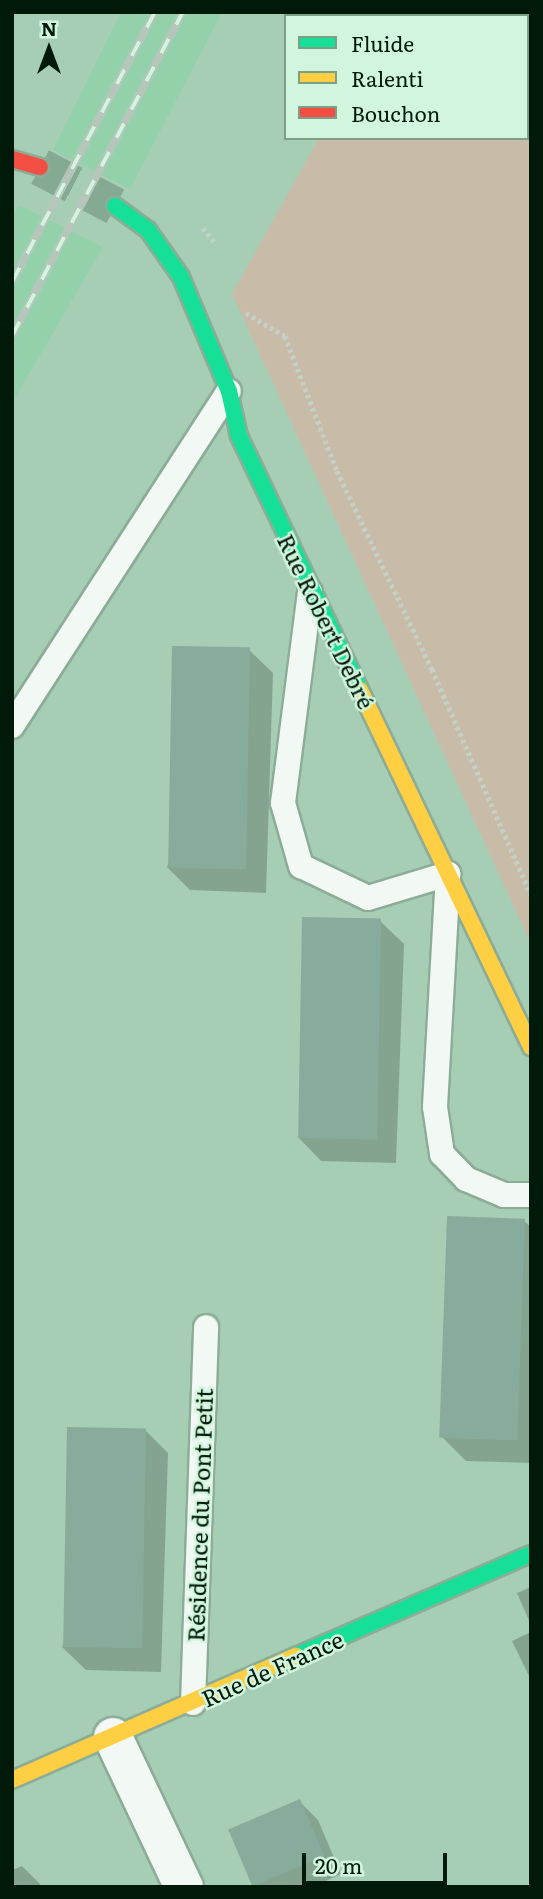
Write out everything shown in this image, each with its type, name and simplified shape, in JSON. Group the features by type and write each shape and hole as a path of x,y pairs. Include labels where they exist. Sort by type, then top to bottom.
{"street":[{"path":"12,159 40,167"},
{"name":"Rue Robert Debré","path":"116,206 148,230 181,277 229,391 239,436 531,1047"},
{"name":"Rue de France","path":"12,1780 193,1703 530,1553"},
{"path":"113,1737 184,1887"}],"lane":[{"path":"12,726 229,391"},
{"path":"311,587 284,803 301,866 369,898 448,874 435,1107 442,1154 466,1179 504,1195 531,1195"},
{"name":"Résidence du Pont Petit","path":"193,1703 206,1327"}],"path":[{"path":"148,230 177,221 197,225 210,231 218,248"},
{"path":"237,304 246,314 285,336 337,471 432,668 531,895"}],"shaded area":[{"path":"121,12 222,12 130,189 53,150"},
{"path":"531,12 529,52 529,14 389,14"},
{"path":"529,112 531,944 232,294 318,140 529,140"},
{"path":"19,205 103,247 12,403 12,216"}],"building":[{"path":"172,646 250,647 246,869 168,868"},
{"path":"302,917 381,918 377,1139 298,1138"},
{"path":"447,1216 525,1219 517,1441 439,1438"},
{"path":"67,1427 146,1428 142,1648 63,1647"},
{"path":"300,1799 324,1856 252,1887 228,1829"}],"tunnel":[{"path":"40,167 115,206"}],"railway":[{"path":"12,282 155,12"},
{"path":"12,336 183,12"}],"traffic: fast":[{"path":"115,206 148,230 181,277 229,391 239,436 360,690"},
{"path":"296,1656 531,1554"}],"traffic: slow":[{"path":"360,690 531,1047"},
{"path":"12,1780 296,1656"}],"traffic: jam":[{"path":"12,159 40,167"}]}
